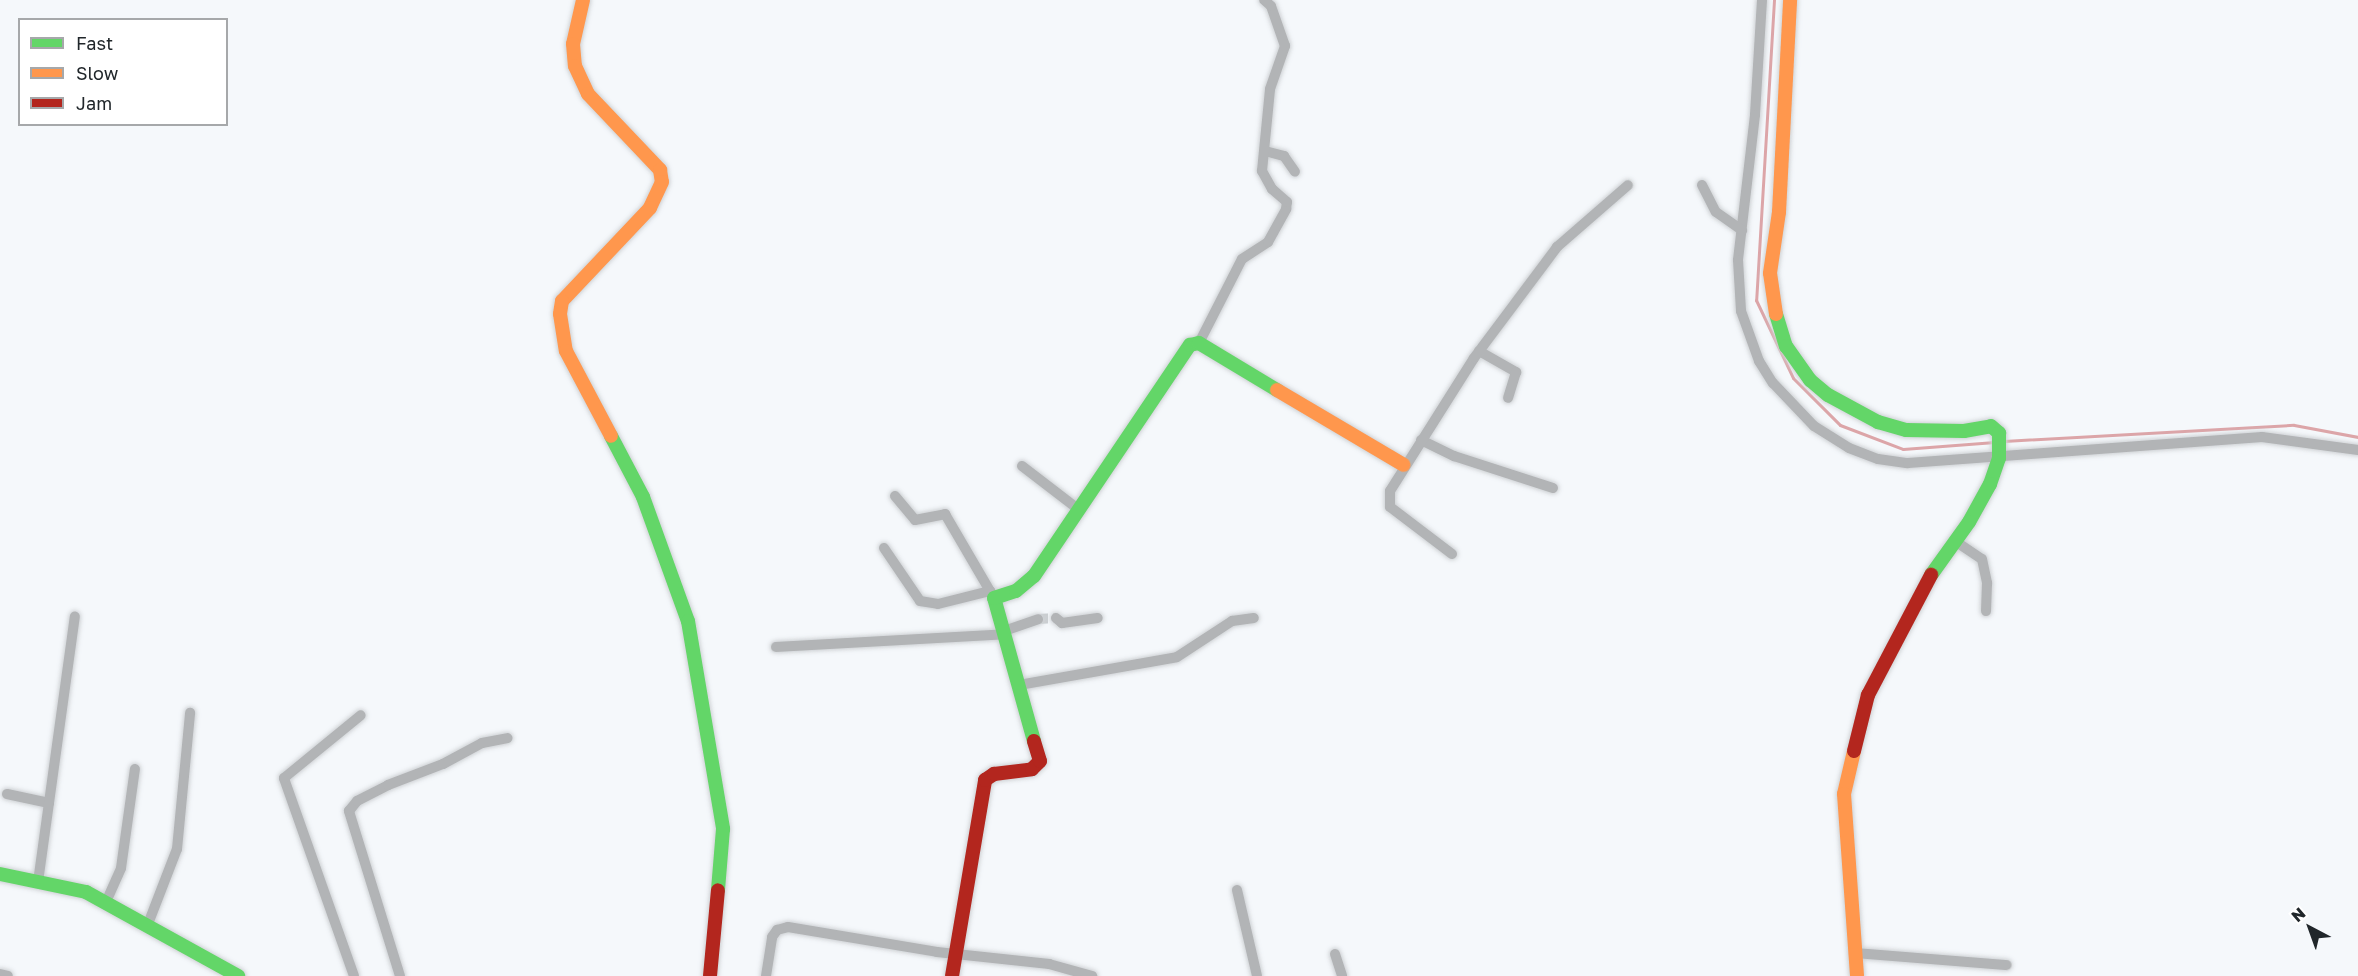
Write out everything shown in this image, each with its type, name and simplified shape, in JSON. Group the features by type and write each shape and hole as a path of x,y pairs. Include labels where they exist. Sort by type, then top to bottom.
{"street":[{"path":"583,0 573,44 576,66 588,94 660,170 662,182 650,208 562,301 560,314 566,351 643,497 688,621 723,829 710,976"},
{"path":"1199,343 1242,259 1268,242 1283,219 1287,202 1264,178 1261,161 1265,151 1270,89 1285,46 1271,6 1264,0"},
{"path":"1762,0 1755,115 1738,284 1748,335 1773,383 1814,426 1849,448 1878,459 1908,463 2067,449 2262,437 2358,450"},
{"path":"1790,0 1779,212 1770,273 1774,308 1785,346 1810,380 1827,395 1878,422 1906,430 1964,431 1991,426 1999,433 2000,455 1990,484 1955,541 1924,584 1887,651 1868,695 1844,794 1857,976"},
{"path":"1265,151 1284,156 1294,172"},
{"path":"1452,554 1390,507 1390,491 1404,465 1479,351 1557,247 1628,185"},
{"path":"1702,185 1716,212 1742,230"},
{"path":"884,548 920,601 938,604 1016,591 1034,576 1190,345 1199,343 1404,465"},
{"path":"1479,351 1516,372 1508,398"},
{"path":"1421,440 1454,456 1553,488"},
{"path":"1022,466 1078,509"},
{"path":"895,496 915,520 945,514 992,594 1040,761 1032,769 994,774 985,780 952,976"},
{"path":"1955,541 1982,558 1987,583 1986,611"},
{"path":"38,882 75,616"},
{"path":"1056,618 1062,623 1098,618"},
{"path":"1019,685 1177,657 1232,621 1254,618"},
{"path":"776,647 1004,632 1038,620"},
{"path":"148,924 177,849 190,713"},
{"path":"354,976 284,778 361,715"},
{"path":"400,976 349,811 357,801 388,785 443,764 482,743 508,738"},
{"path":"106,902 121,868 135,769"},
{"path":"7,794 49,803"},
{"path":"0,874 86,892 148,924 238,976"},
{"path":"1237,890 1257,976"},
{"path":"766,976 770,943 781,928 1049,964 1092,976"},
{"path":"1854,953 2007,964"},
{"path":"1335,954 1342,976"},
{"path":"0,974 8,976"}],"waterway":[{"path":"1774,0 1756,300 1793,378 1840,425 1903,449 1995,442"},
{"path":"2004,441 2294,425 2358,437"}],"tunnel":[{"path":"1038,619 1056,618"}],"traffic: fast":[{"path":"1776,314 1786,346 1810,380 1828,395 1878,422 1906,430 1964,431 1991,426 1999,433 1999,458 1990,484 1969,522 1931,575"},
{"path":"1034,741 994,598 1016,591 1034,576 1190,345 1199,343 1277,390"},
{"path":"611,436 643,497 688,621 723,829 718,890"},
{"path":"0,874 86,892 238,976"}],"traffic: slow":[{"path":"583,0 573,44 575,66 588,94 660,170 662,182 650,208 562,301 560,314 566,351 611,436"},
{"path":"1776,314 1770,273 1779,212 1790,0"},
{"path":"1277,390 1404,465"},
{"path":"1854,751 1844,794 1857,976"}],"traffic: jam":[{"path":"1854,751 1868,695 1931,575"},
{"path":"952,976 985,780 994,774 1032,769 1040,761 1034,741"},
{"path":"710,976 718,890"}]}
